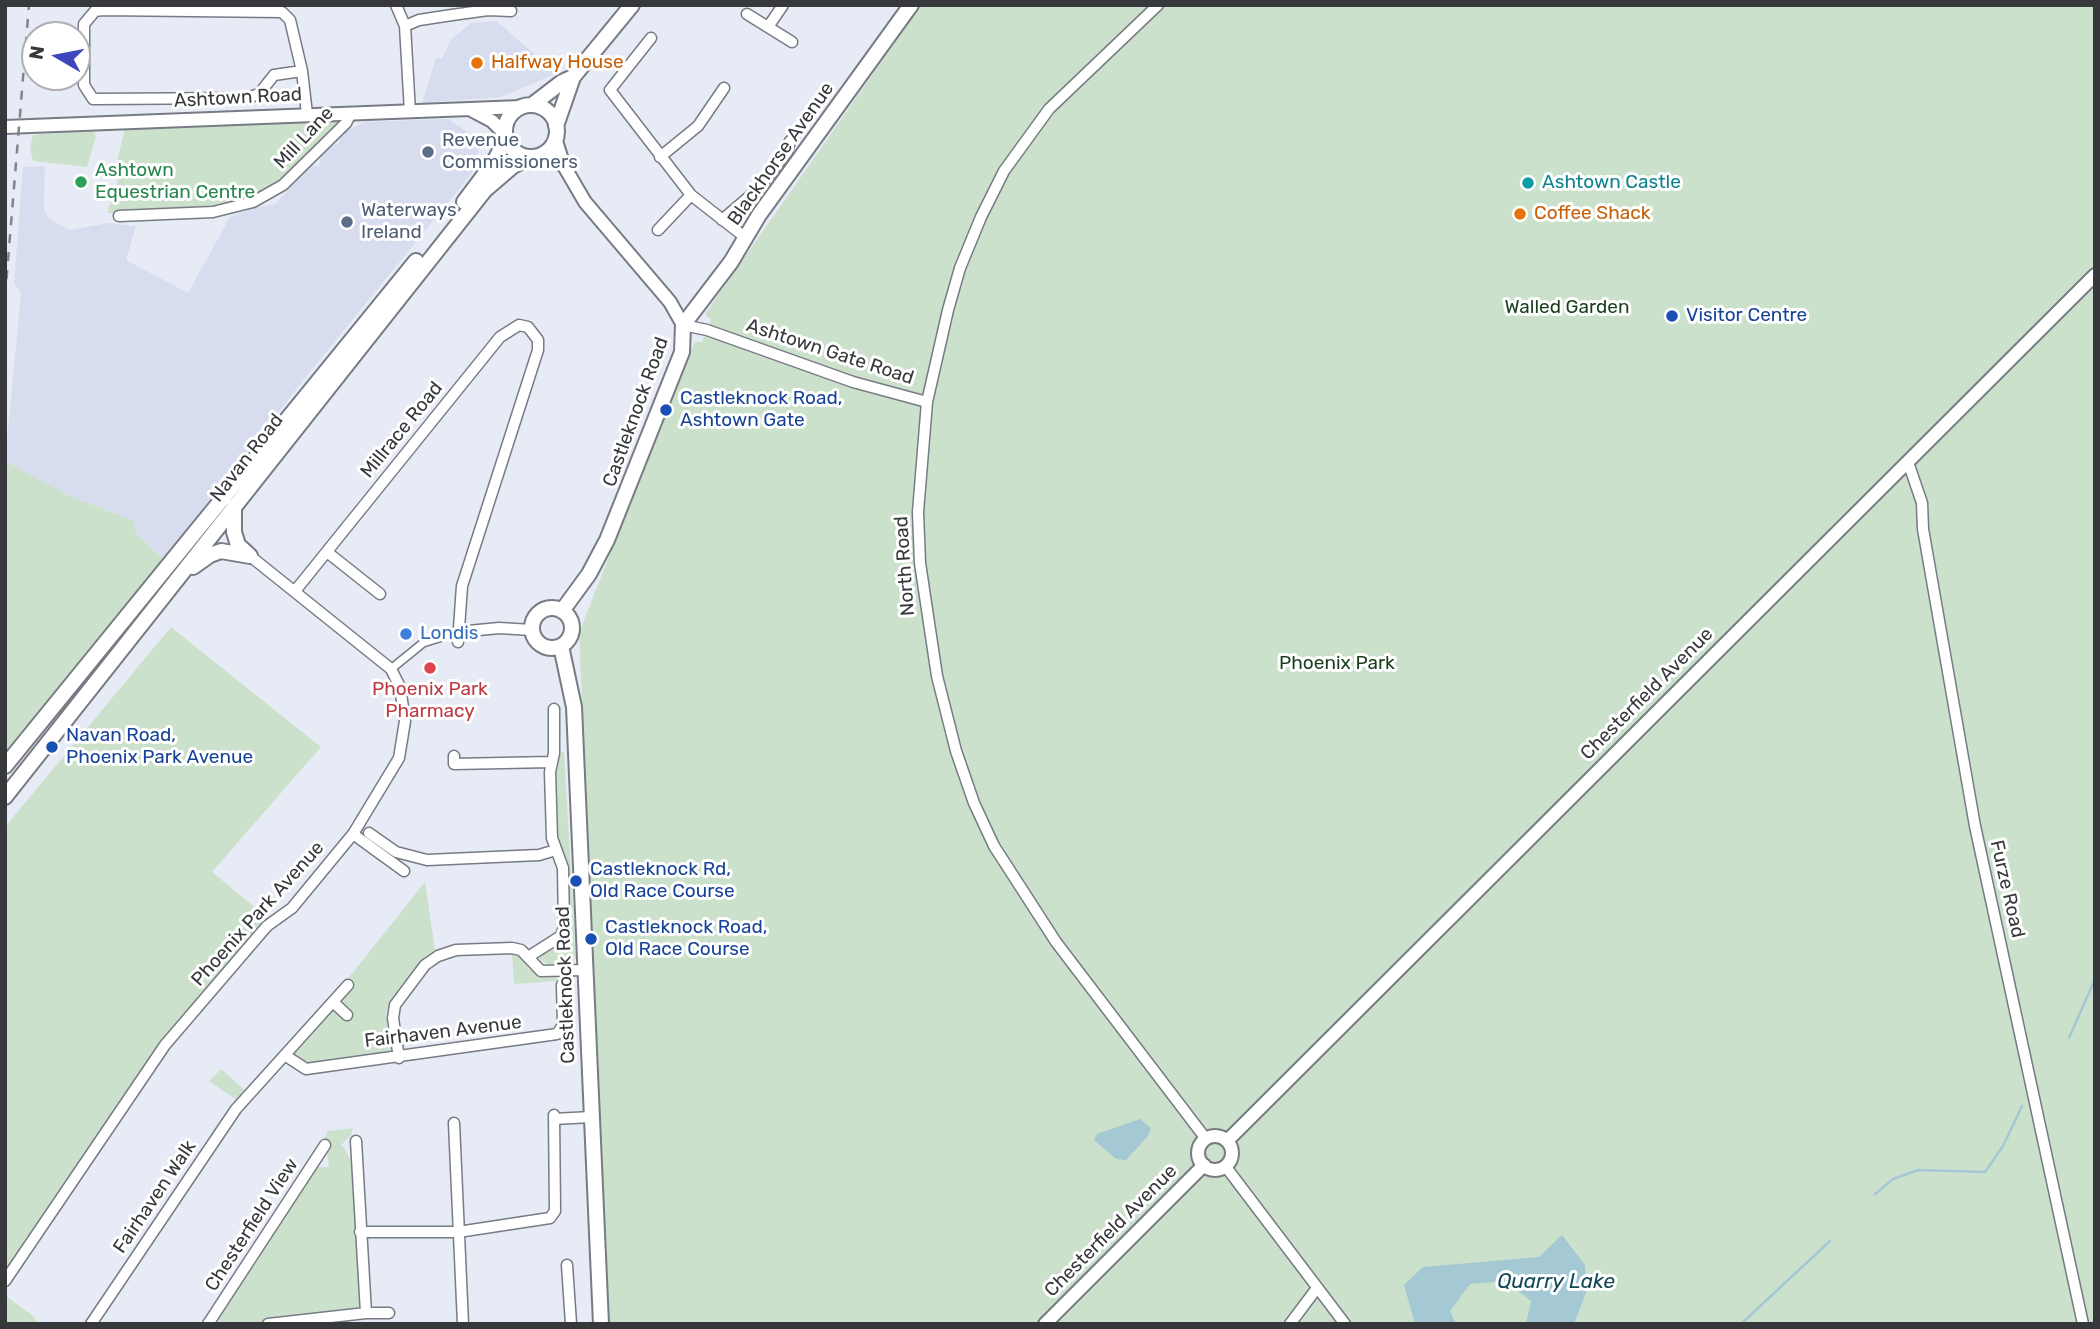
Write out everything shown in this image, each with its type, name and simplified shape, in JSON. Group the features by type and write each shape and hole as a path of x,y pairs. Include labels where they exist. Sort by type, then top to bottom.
{"main road":[{"path":"573,78 562,82 510,116 506,137 515,151 537,155 556,132 573,78 632,5"},
{"name":"Blackhorse Avenue","path":"682,326 693,315 911,5"},
{"path":"526,106 546,110 556,132"},
{"name":"Navan Road","path":"5,766 442,230 494,162 506,137"},
{"name":"Navan Road","path":"5,797 234,504 485,190 513,166 537,155"},
{"name":"Castleknock Road","path":"562,611 589,575 607,540 682,352 682,326"},
{"path":"234,504 234,532 238,545 250,556"},
{"path":"169,589 210,555 221,551 250,556"},
{"path":"544,610 562,611 572,625 570,637 561,646 543,646 532,630 535,618 544,610"},
{"name":"Castleknock Road","path":"561,646 574,707 601,1324"}],"street":[{"path":"396,5 405,26 410,112"},
{"path":"768,27 783,5"},
{"name":"North Road","path":"1158,5 1069,87 1025,139 1004,171 960,268 927,402 918,512 923,603 956,751 974,803 1013,879 1192,1125 1206,1139"},
{"path":"302,71 275,75 259,94 247,98 93,99 84,85 84,24 95,11 103,10 282,12 290,20 302,71 307,114"},
{"path":"405,26 419,20 464,13 511,11"},
{"path":"747,14 792,42"},
{"path":"651,38 610,90 691,195 746,238"},
{"path":"660,157 698,126 724,88"},
{"name":"Ashtown Road","path":"5,127 526,106"},
{"path":"473,110 492,121 506,137"},
{"name":"Mill Lane","path":"119,216 212,212 253,202 283,185 346,123 351,113"},
{"name":"Castleknock Road","path":"556,132 564,166 585,201 670,302 682,326"},
{"path":"722,220 757,190 787,152 790,141"},
{"name":"Castleknock Road","path":"537,155 564,166"},
{"path":"658,230 691,195"},
{"name":"Chesterfield Avenue","path":"1227,1141 2095,275"},
{"name":"Millrace Road","path":"295,591 499,337 519,325 528,327 538,340 538,350 462,586 458,637"},
{"name":"Ashtown Gate Road","path":"682,326 694,326 853,382 902,393 927,402"},
{"name":"Furze Road","path":"1908,462 1922,503 1923,529 1975,826 2083,1324"},
{"path":"327,552 380,594"},
{"path":"250,556 391,668 423,643 494,628 532,630"},
{"name":"Phoenix Park Avenue","path":"5,1280 165,1045 267,926 292,908 353,834 385,785 399,758 404,739 401,695 391,668"},
{"path":"528,957 563,933 564,868 552,838 551,762 554,753 554,709"},
{"path":"454,757 454,764 551,762"},
{"path":"369,833 396,852 416,858 539,855 556,850"},
{"path":"353,834 404,871"},
{"path":"416,858 416,872"},
{"path":"399,1058 393,1018 395,1005 430,960 456,950 512,948 528,957 541,971 584,970"},
{"path":"286,1056 348,985"},
{"name":"Fairhaven Avenue","path":"286,1056 306,1069 557,1034 563,1025 562,985"},
{"path":"333,1002 347,1015"},
{"name":"Fairhaven Walk","path":"91,1324 236,1109 286,1056"},
{"path":"360,1232 458,1232 534,1221 553,1215 554,1117 591,1117"},
{"path":"454,1123 463,1324"},
{"path":"1215,1136 1227,1141 1232,1155 1226,1167 1213,1170 1204,1165 1198,1152 1206,1139 1215,1136"},
{"path":"356,1141 366,1312"},
{"name":"Chesterfield View","path":"208,1324 325,1145"},
{"name":"Chesterfield Avenue","path":"1045,1324 1204,1165"},
{"path":"1226,1167 1345,1324"},
{"path":"567,1265 571,1324"},
{"path":"1290,1324 1317,1288"},
{"path":"268,1324 366,1312 389,1313"}],"shaded area":[{"path":"496,21 557,73 501,97 422,103 436,58 442,59 450,41 471,23"},
{"path":"449,119 479,141 477,167 305,378 163,559 136,533 133,520 72,497 5,461 21,294 14,283 23,167 45,166 44,209 49,219 70,230 108,223 136,226 126,260 188,293 230,217 253,208 275,204 310,166 319,166 321,155 330,146 339,143 342,133 365,122"}],"green space":[{"name":"Phoenix Park","path":"921,5 2095,5 2095,1324 608,1324 579,633 630,503 642,464 695,342 702,342 711,320 705,314"},
{"path":"345,115 291,173 245,200 205,210 107,213 118,180 114,174 125,128"},
{"path":"92,130 96,136 87,167 33,161 30,148 33,135"},
{"path":"5,461 72,497 133,520 136,533 163,559 5,752"},
{"path":"171,627 321,747 212,872 268,918 162,1042 5,1274 5,827"},
{"path":"564,752 576,958 572,962 549,965 540,960 540,955 566,943 571,935 568,864 558,842 555,767 560,753"},
{"path":"425,882 435,950 421,960 390,1000 386,1013 391,1054 305,1065 293,1055 295,1051 329,1012 342,1005 341,998 350,988 346,981"},
{"path":"512,954 519,956 529,969 542,975 557,977 557,981 514,984"},
{"path":"221,1069 248,1093 238,1101 209,1081"},
{"path":"353,1128 351,1135 340,1146 343,1146 351,1161 361,1302 357,1309 246,1324 219,1324 218,1314 318,1167 329,1167 327,1153 330,1143 324,1139 328,1131"},
{"path":"7,1297 32,1315 39,1324 5,1324"}],"water":[{"path":"1140,1119 1151,1128 1148,1136 1126,1160 1116,1159 1094,1140 1097,1134"},
{"name":"Quarry Lake","path":"1562,1235 1585,1265 1587,1290 1574,1324 1526,1324 1531,1301 1505,1281 1470,1284 1450,1311 1456,1324 1415,1324 1404,1285 1423,1267 1539,1257"}],"waterway":[{"path":"2069,1038 2095,979"},
{"path":"1875,1194 1893,1179 1918,1170 1985,1172 2003,1146 2022,1106"},
{"path":"1741,1324 1830,1241"}],"railway":[{"path":"5,297 29,5"}],"place":[{"name":"Halfway House","path":"477,63"},
{"name":"Revenue Commissioners","path":"428,152"},
{"name":"Ashtown Equestrian Centre","path":"81,182"},
{"name":"Ashtown Castle","path":"1528,183"},
{"name":"Coffee Shack","path":"1520,214"},
{"name":"Waterways Ireland","path":"347,222"},
{"name":"Visitor Centre","path":"1672,316"},
{"name":"Castleknock Road, Ashtown Gate","path":"666,410"},
{"name":"Londis","path":"406,634"},
{"name":"Phoenix Park Pharmacy","path":"430,668"},
{"name":"Navan Road, Phoenix Park Avenue","path":"52,747"},
{"name":"Castleknock Rd, Old Race Course","path":"576,881"},
{"name":"Castleknock Road, Old Race Course","path":"591,939"}],"park label":[{"name":"Walled Garden","path":"1567,308"}]}
